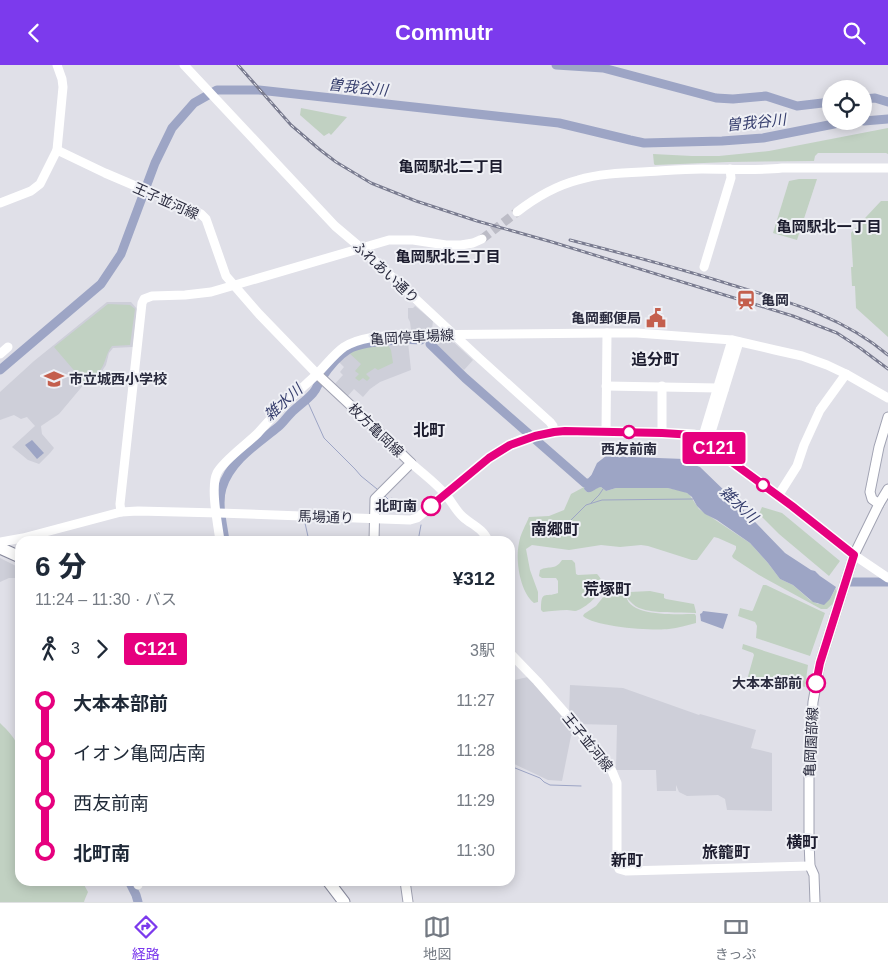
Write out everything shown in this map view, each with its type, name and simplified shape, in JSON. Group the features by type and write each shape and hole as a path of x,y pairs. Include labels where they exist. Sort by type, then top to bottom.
{"highway":[{"path":"0,548 15,555"},
{"path":"332,886 344,902"}],"street":[{"path":"0,203 31,191 40,184 57,150 63,87 57,65"},
{"name":"ふれあい通り","path":"184,65 335,226 550,422 554,432"},
{"name":"王子並河線","path":"57,150 135,187 201,214 206,219 226,276 259,314 320,376"},
{"path":"517,212 534,199 556,188 576,180 597,176 702,169 888,168"},
{"path":"704,267 731,178 730,169"},
{"path":"121,512 120,504 142,303 144,299 152,296 197,294 389,240 413,240 446,245 461,245 482,239"},
{"path":"606,432 607,333"},
{"name":"亀岡停車場線","path":"220,536 221,513 215,481 217,473 292,397 320,376 338,352 345,346 359,340 387,335 607,333 735,341 802,356 827,365 888,398"},
{"path":"735,341 705,440 854,555 888,578"},
{"path":"0,354 8,347"},
{"path":"778,496 797,466 804,445 820,410 846,374"},
{"name":"枚方亀岡線","path":"320,376 411,463 375,499 374,536"},
{"path":"606,386 721,389"},
{"path":"662,386 662,433"},
{"path":"879,504 872,499 870,492 879,447 888,417"},
{"name":"馬場通り","path":"221,513 410,520 417,518 489,458 510,445 531,437 565,431 694,435 705,440"},
{"path":"411,463 446,494 457,511 486,536"},
{"name":"亀岡園部線","path":"815,902 814,875 810,866 809,841 810,741 813,702 820,663 854,555 888,489"},
{"path":"31,536 121,512 221,513"},
{"path":"0,542 15,539"},
{"name":"王子並河線","path":"515,658 566,714 612,771 617,783 617,862 619,869 622,871 645,871 810,866"},
{"path":"406,886 408,902"}],"shaded area":[{"name":"市立城西小学校","path":"107,302 131,302 137,309 133,347 113,348 100,374 85,383 59,414 41,426 42,434 54,448 39,464 28,460 12,447 35,426 27,417 21,419 14,415 0,420 0,392 34,361"},
{"path":"415,306 433,321 432,329 411,330 408,308"},
{"path":"432,339 450,339 473,360 464,370"},
{"path":"389,342 408,342 411,370 380,382 363,397 354,389 346,398 333,386 343,375 340,372 344,367 339,362 350,351 357,347"},
{"path":"0,558 15,566 15,578 9,578 0,582"},
{"path":"528,677 576,731 571,736 562,781 548,780 515,764 515,680"},
{"path":"570,685 623,688 699,715 756,730 751,748 772,753 772,811 727,810 725,799 718,795 687,796 679,792 676,785 676,791 657,791 656,770 616,770 617,725 576,724 569,715"}],"green space":[{"path":"301,108 347,117 331,135 329,133 324,136 300,115"},
{"path":"888,128 888,154 818,153 814,161 654,164 653,154 719,156 769,151"},
{"path":"817,179 797,240 773,233 789,181"},
{"path":"881,201 888,201 888,337 856,308 855,286 852,286 851,267 853,267 851,233"},
{"path":"108,304 130,305 135,309 130,345 112,346 101,370 84,382 54,347"},
{"path":"387,343 391,350 393,363 378,370 375,368 366,374 370,378 367,381 363,378 359,381 355,378 359,374 355,371 361,364 348,352 357,347"},
{"path":"584,487 587,492 601,487 606,491 616,488 668,488 683,491 689,494 699,509 750,543 780,579 793,585 810,600 818,604 830,599 836,588 838,599 827,609 821,609 759,575 733,558 736,546 714,537 697,560 641,545 620,547 601,545 569,550 532,545 526,549 530,570 538,592 538,602 534,603 525,591 518,567 518,550 522,533 529,517 549,516 564,510 571,494"},
{"path":"762,507 782,513 840,561 829,576 779,534 759,514"},
{"path":"562,560 572,560 575,563 576,574 578,575 597,574 602,582 602,588 594,599 578,610 543,612 541,610 542,599 545,595 558,593 558,581 556,578 542,578 539,576 540,570 554,567"},
{"path":"763,585 825,613 810,656 756,638 757,626 755,622 738,616 740,608 753,610"},
{"path":"608,591 625,592 628,601 634,607 643,611 665,614 695,614 696,623 669,629 637,629 599,623 583,616 596,606"},
{"path":"650,591 664,594 666,599 694,604 696,613 645,610 636,606 627,598 630,592"},
{"path":"743,644 808,665 805,687 768,676 761,688 747,683 754,655 742,649"},
{"path":"0,723 15,740 15,886 85,886 88,892 84,902 0,902"}],"water":[{"path":"32,440 44,453 37,459 25,445"},
{"path":"606,456 684,459 700,467 785,553 815,571 836,587 830,599 824,605 813,602 793,585 780,579 750,543 705,514 687,493 668,488 616,488 606,491 601,487 587,492 584,489 585,484 597,463"},
{"path":"703,611 728,614 723,629 701,621 700,614"}],"waterway":[{"path":"556,65 603,68 716,98 733,99 766,96 797,106 822,103"},
{"name":"曽我谷川","path":"0,370 101,284 121,254 155,163 172,128 194,103 217,90 259,90 559,123 644,143 763,138 822,126"},
{"path":"872,98 888,102"},
{"name":"曽我谷川","path":"872,120 888,119"},
{"name":"雑水川","path":"224,536 220,508 221,494 231,469 245,454 311,396 337,359 349,349 363,344 395,340 421,340"},
{"name":"雑水川","path":"430,344 465,378 585,483 590,483 594,479"},
{"path":"306,398 324,438 361,476 377,489"},
{"path":"591,503 603,489"},
{"path":"384,495 389,500 392,498 403,508 418,511"},
{"path":"535,523 569,522 586,505 602,500 693,499"},
{"path":"305,523 308,536"},
{"path":"419,536 421,525"},
{"name":"雑水川","path":"849,582 888,582"},
{"path":"515,768 540,778 550,785 581,786"},
{"name":"雑水川","path":"132,886 138,902"}],"tunnel":[{"path":"482,239 517,212"}],"railway":[{"path":"238,65 291,125 336,162 371,183 416,201 477,221 793,316 837,333 888,369"},
{"path":"570,240 672,267 794,304 852,330 888,355"}],"bus line":[{"name":"C121","path":"431,506 489,458 522,439 565,431 694,435 708,442 854,555 820,663 816,683"}],"place":[{"name":"亀岡","path":"746,300"},
{"name":"亀岡郵便局","path":"656,318"},
{"name":"市立城西小学校","path":"54,379"},
{"name":"西友前南","path":"629,432"},
{"name":"北町南","path":"431,506"},
{"name":"大本本部前","path":"816,683"}],"district":[{"name":"亀岡駅北二丁目","path":"451,166"},
{"name":"亀岡駅北一丁目","path":"829,226"},
{"name":"亀岡駅北三丁目","path":"448,256"},
{"name":"追分町","path":"655,359"},
{"name":"北町","path":"429,430"},
{"name":"南郷町","path":"555,529"},
{"name":"荒塚町","path":"607,589"},
{"name":"横町","path":"802,842"},
{"name":"旅籠町","path":"726,852"},
{"name":"新町","path":"627,860"}]}
